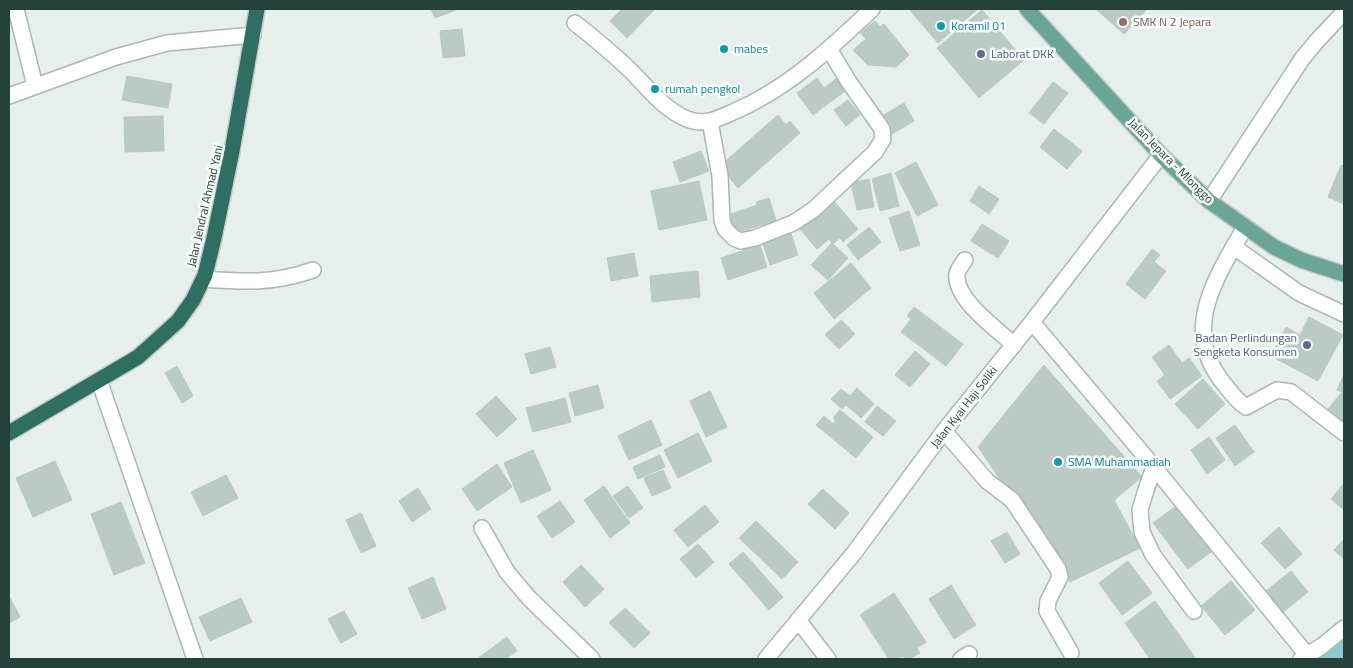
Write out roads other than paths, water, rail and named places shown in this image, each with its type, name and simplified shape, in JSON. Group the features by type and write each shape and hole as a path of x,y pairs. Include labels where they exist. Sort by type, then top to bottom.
{"highway":[{"name":"Jalan Jendral Ahmad Yani","path":"9,432 138,357 178,321 193,300 203,279 214,238 232,151 257,9"}],"main road":[{"name":"Jalan Jepara - Mlonggo","path":"1027,9 1161,155 1209,201 1274,246 1300,260 1344,274"}],"street":[{"path":"16,9 35,86"},
{"path":"575,23 616,57 659,100 681,116 694,122 703,123 753,104 789,82 829,49 872,9"},
{"path":"1209,201 1302,59 1344,12"},
{"path":"9,96 116,57 167,43 253,35"},
{"path":"710,121 720,176 722,220 725,229 734,238 741,241 755,238 793,223 813,210 874,152 883,139 882,129 848,82 829,49"},
{"name":"Jalan Kyai Haji Soliki","path":"766,659 854,553 944,431 1014,345 1161,155"},
{"path":"1245,227 1207,300 1203,340 1212,367 1235,398 1246,407 1277,390 1291,392 1344,433"},
{"path":"1234,247 1299,293 1344,314"},
{"path":"965,260 957,272 958,282 963,294 975,309 1014,345"},
{"path":"203,279 271,281 313,270"},
{"path":"1032,322 1154,467 1304,657 1344,628"},
{"path":"99,380 195,659"},
{"path":"944,431 987,481 1012,500 1058,569 1060,577 1048,601 1047,611 1071,653"},
{"path":"1154,467 1140,510 1142,532 1153,555 1194,611"},
{"path":"482,528 508,572 528,598 592,659"},
{"path":"798,620 828,659"}],"water":[{"path":"1344,633 1344,659 1301,659"}],"place":[{"name":"SMK N 2 Jepara","path":"1123,22"},
{"name":"Koramil 01","path":"941,26"},
{"name":"mabes","path":"724,49"},
{"name":"Laborat DKK","path":"981,54"},
{"name":"rumah pengkol","path":"655,89"},
{"name":"Badan Perlindungan Sengketa Konsumen","path":"1307,345"},
{"name":"SMA Muhammadiah","path":"1058,462"}]}
